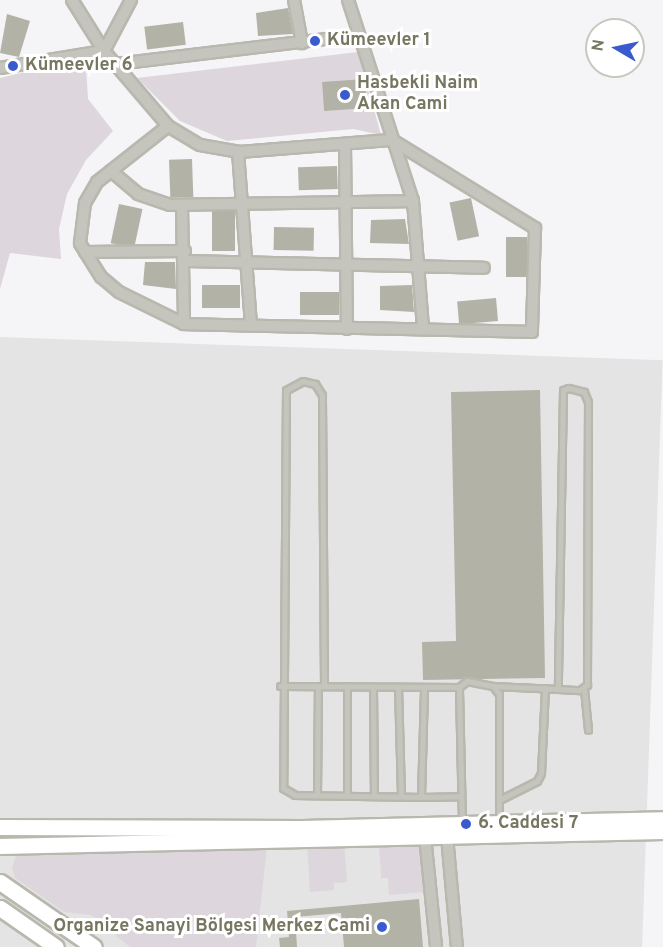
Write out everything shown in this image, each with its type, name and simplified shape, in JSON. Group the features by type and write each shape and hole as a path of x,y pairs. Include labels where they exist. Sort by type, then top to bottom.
{"street":[{"path":"72,0 104,51 168,126 200,145 238,152 392,140 535,228 532,332 184,324 119,292 85,252 79,226 85,203 111,171 168,126"},
{"path":"104,51 131,0"},
{"path":"348,0 413,201 420,264 423,329"},
{"path":"298,1 302,43"},
{"path":"116,64 358,35"},
{"path":"0,68 104,51"},
{"path":"345,145 347,328"},
{"path":"238,152 246,207 251,326"},
{"path":"111,171 138,194 182,206 246,207 413,201"},
{"path":"182,206 185,256 184,324"},
{"path":"85,252 185,256 249,262 345,262 484,268"},
{"path":"0,827 462,824 663,819"},
{"path":"0,846 663,831"},
{"path":"425,836 436,947"},
{"path":"447,836 457,947"},
{"path":"0,882 94,947"},
{"path":"0,908 56,947"}],"lane":[{"path":"317,795 321,686 322,395 315,384 303,381 286,390 280,686 283,789 317,795 460,796"},
{"path":"558,689 563,390 569,388 584,392 588,402 584,689 588,730"},
{"path":"280,686 459,687 467,681 493,686 584,689"},
{"path":"347,686 347,796"},
{"path":"493,686 499,694 499,823"},
{"path":"373,687 374,796"},
{"path":"398,687 401,796"},
{"path":"420,797 424,687"},
{"path":"459,687 462,824"},
{"path":"500,800 537,781 540,773 545,688"}],"shaded area":[{"path":"358,52 381,135 353,129 227,141 180,121 137,78"},
{"path":"50,66 86,67 88,99 113,131 86,160 67,194 59,229 61,259 10,253 0,289 0,78"},
{"path":"0,337 663,360 642,947 0,947"},
{"path":"421,841 424,892 389,895 388,878 381,878 379,843"},
{"path":"344,842 347,882 334,883 334,890 310,892 307,844"},
{"path":"267,847 256,947 130,947 91,915 64,912 15,878 12,868 17,852"}],"building":[{"path":"288,8 293,34 258,36 256,13"},
{"path":"7,14 30,21 19,57 0,53"},
{"path":"183,22 186,45 147,50 144,27"},
{"name":"Hasbekli Naim Akan Cami","path":"365,79 367,108 324,111 322,82"},
{"path":"192,159 193,197 170,198 169,160"},
{"path":"337,166 338,189 299,190 298,167"},
{"path":"471,198 479,236 458,241 449,203"},
{"path":"119,204 142,209 134,248 111,243"},
{"path":"212,211 235,211 235,251 212,251"},
{"path":"405,219 409,244 370,243 371,220"},
{"path":"274,227 314,228 314,251 274,250"},
{"path":"506,237 527,237 527,277 506,277"},
{"path":"145,262 175,262 176,289 143,285"},
{"path":"202,285 240,285 240,308 202,308"},
{"path":"412,285 414,312 380,310 380,286"},
{"path":"300,292 339,292 339,315 300,315"},
{"path":"496,298 498,321 459,324 457,301"},
{"path":"540,390 545,678 423,680 422,642 456,641 451,392"},
{"name":"Organize Sanayi Bölgesi Merkez Cami","path":"419,899 423,947 344,947 341,913 295,917 297,947 280,947 279,938 289,937 287,911"}],"place":[{"name":"Kümeevler 1","path":"315,41"},
{"name":"Kümeevler 6","path":"13,66"},
{"name":"Hasbekli Naim Akan Cami","path":"345,95"},
{"name":"6. Caddesi 7","path":"466,824"},
{"name":"Organize Sanayi Bölgesi Merkez Cami","path":"382,927"}]}
